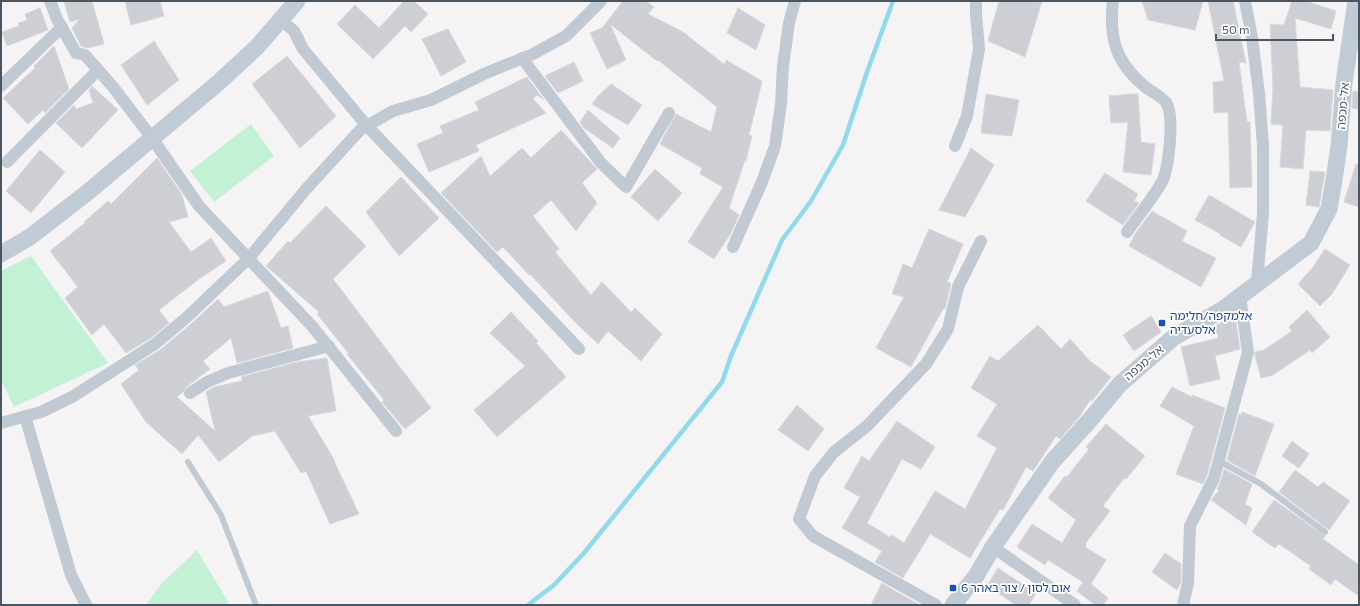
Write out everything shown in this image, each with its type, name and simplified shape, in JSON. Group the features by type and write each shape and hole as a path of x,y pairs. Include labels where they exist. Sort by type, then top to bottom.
{"street":[{"path":"50,1 76,53 85,55 113,87 152,138 199,206 312,326 396,431"},
{"path":"1,254 30,237 88,192 218,83 257,47 297,1"},
{"path":"1,423 41,412 72,397 155,344 186,318 248,259 307,188 361,129 393,111 430,100 566,36 601,1"},
{"path":"734,247 775,146 781,104 783,66 789,23 796,1"},
{"path":"955,146 967,116 979,49 976,1"},
{"path":"1113,1 1111,18 1114,43 1123,65 1143,85 1166,102 1170,114 1169,149 1163,180 1127,232"},
{"path":"1245,1 1252,38 1258,85 1263,146 1263,213 1257,283"},
{"name":"אל-מכפה","path":"953,605 976,576 993,547 1052,462 1120,384 1174,338 1222,310 1310,242 1329,209 1339,146 1344,83 1356,1"},
{"path":"281,20 294,31 303,49 367,126 579,349"},
{"path":"1,86 62,27"},
{"path":"522,58 601,163 626,187 668,113"},
{"path":"8,162 98,70"},
{"path":"936,605 814,536 799,519 815,476 834,452 867,426 926,364 948,329 958,287 981,241"},
{"path":"1183,605 1188,583 1190,526 1214,478 1248,352 1240,296"},
{"path":"190,393 207,382 228,373 329,346"},
{"path":"25,416 72,575 86,605"},
{"path":"993,547 1075,605"}],"lane":[{"path":"1219,461 1262,484 1325,532"},
{"path":"188,462 221,515 256,605"}],"green space":[{"path":"251,124 274,156 214,202 190,171"},
{"path":"31,256 108,363 14,407 1,380 1,271"},
{"path":"197,550 230,605 146,605 161,584"}],"building":[{"path":"64,1 92,1 104,44 88,48 81,46 72,28 80,19 70,22"},
{"path":"125,1 160,1 164,16 131,25"},
{"path":"404,1 414,1 428,14 411,32 405,26 373,59 337,24 355,5 379,28"},
{"path":"623,1 646,1 654,7 648,14 683,32 725,65 726,60 762,81 749,135 752,136 746,161 745,160 729,208 739,215 731,233 714,259 688,242 723,187 700,174 702,168 660,144 676,114 711,132 717,107 610,24 626,60 607,69 590,33 602,28"},
{"path":"999,1 1042,1 1025,57 988,41"},
{"path":"1142,1 1203,1 1195,30 1148,20"},
{"path":"1208,1 1233,1 1246,63 1239,62 1247,122 1250,122 1252,187 1230,188 1228,112 1214,113 1213,82 1224,81"},
{"path":"1292,1 1306,1 1336,11 1331,29 1295,18 1300,87 1333,90 1330,131 1306,130 1303,169 1280,167 1283,125 1271,124 1273,88 1270,24 1284,25"},
{"path":"40,8 48,30 7,46 2,32 19,26 18,23 27,20 25,14"},
{"path":"738,8 765,25 756,50 727,33"},
{"path":"448,29 466,62 441,76 422,39"},
{"path":"154,41 179,80 147,105 121,65"},
{"path":"54,46 69,89 45,113 43,110 28,124 3,98 35,68 34,66"},
{"path":"287,56 336,116 300,148 252,84"},
{"path":"574,62 583,81 558,93 545,76"},
{"path":"527,77 544,100 537,95 533,99 546,113 476,145 479,151 429,172 417,144 443,133 440,126 479,110 475,102"},
{"path":"611,84 642,105 628,125 592,104"},
{"path":"92,86 118,110 82,148 56,123 74,105 76,109 93,103 89,90"},
{"path":"1353,91 1359,92 1359,109 1352,108"},
{"path":"986,94 1019,100 1012,136 981,133"},
{"path":"1138,94 1141,142 1155,144 1151,175 1123,172 1128,122 1111,123 1109,96"},
{"path":"588,110 620,138 613,148 584,128 580,122"},
{"path":"561,130 597,169 582,183 597,203 576,231 551,200 533,216 559,249 555,252 591,295 602,282 631,312 635,308 662,334 641,361 608,331 598,344 503,247 497,252 441,193 481,156 490,176 522,148 531,158"},
{"path":"971,148 994,165 965,217 939,210"},
{"path":"40,150 65,172 31,213 6,191"},
{"path":"157,158 182,195 188,217 169,222 191,252 211,238 226,261 199,279 159,310 169,323 151,338 126,353 104,324 92,335 65,298 78,287 50,251 85,223 84,222 108,201 111,204"},
{"path":"1356,164 1359,165 1359,207 1344,202"},
{"path":"655,169 682,193 658,221 631,197"},
{"path":"1310,171 1325,172 1319,207 1306,205"},
{"path":"1105,173 1138,194 1134,201 1139,203 1123,225 1086,201"},
{"path":"401,177 439,218 399,256 366,212"},
{"path":"1209,195 1255,222 1241,247 1195,220"},
{"path":"326,206 366,246 333,279 431,408 405,429 382,402 384,400 317,314 319,312 266,266 288,241 290,243"},
{"path":"1152,211 1187,231 1182,241 1216,258 1201,287 1129,246 1135,234"},
{"path":"929,229 963,244 947,282 951,283 945,309 943,309 911,367 876,348 904,297 892,294 903,264 912,268"},
{"path":"1325,249 1350,265 1332,294 1320,306 1298,284 1313,267"},
{"path":"268,291 281,328 288,326 293,348 237,363 231,338 203,361 210,369 186,387 177,397 215,431 206,392 214,387 242,381 241,377 297,362 327,358 336,411 308,416 335,461 359,514 330,524 306,471 301,473 275,431 252,436 219,462 198,435 182,454 146,422 121,384 139,370 135,365 160,350 218,299 224,307"},
{"path":"1307,310 1330,337 1312,353 1310,350 1273,375 1261,378 1255,352 1264,350 1292,331 1289,327"},
{"path":"511,312 538,341 536,343 566,377 497,437 474,410 525,366 490,333"},
{"path":"1151,316 1161,332 1134,351 1123,335"},
{"path":"1235,316 1240,349 1215,356 1220,379 1190,386 1181,347 1218,338 1215,326"},
{"path":"1038,325 1061,349 1070,339 1089,360 1111,377 1092,401 1090,400 1080,416 1060,439 1056,436 1033,471 1026,467 1003,510 1000,509 970,558 930,534 903,578 875,562 882,551 842,528 860,497 844,488 862,456 869,461 897,421 935,447 921,469 902,459 867,523 890,537 892,535 904,543 935,491 965,509 997,448 977,436 997,404 971,388 990,356 998,361"},
{"path":"1172,387 1192,397 1192,395 1225,408 1207,475 1203,484 1176,474 1194,426 1160,406"},
{"path":"797,405 824,429 808,451 778,430"},
{"path":"1242,412 1274,424 1255,476 1227,460 1239,414 1241,415"},
{"path":"1106,424 1145,456 1126,479 1124,478 1103,506 1110,511 1085,544 1087,545 1085,547 1106,560 1091,584 1108,598 1103,605 1095,605 1077,591 1083,582 1048,560 1045,565 1017,547 1032,524 1062,543 1076,520 1048,498 1089,449 1086,447"},
{"path":"1292,441 1309,454 1299,468 1282,456"},
{"path":"1224,469 1252,484 1245,504 1252,508 1246,525 1211,500 1219,490 1217,489"},
{"path":"1295,470 1318,487 1323,482 1350,501 1329,530 1279,492"},
{"path":"1274,500 1325,536 1323,539 1359,565 1359,596 1335,579 1331,585 1309,569 1311,566 1279,544 1275,548 1252,532"},
{"path":"1165,553 1181,564 1181,582 1177,590 1152,572"},
{"path":"998,568 1036,593 1029,605 1016,605 987,586"},
{"path":"882,583 895,591 920,605 871,605"}],"waterway":[{"path":"528,605 554,585 584,553 722,382 731,356 782,240 811,201 843,145 867,72 893,1"}],"place":[{"name":"אלמקפה/חלימה אלסעדיה","path":"1162,323"},
{"name":"אום לסון / צור באהר 6","path":"953,588"}]}
